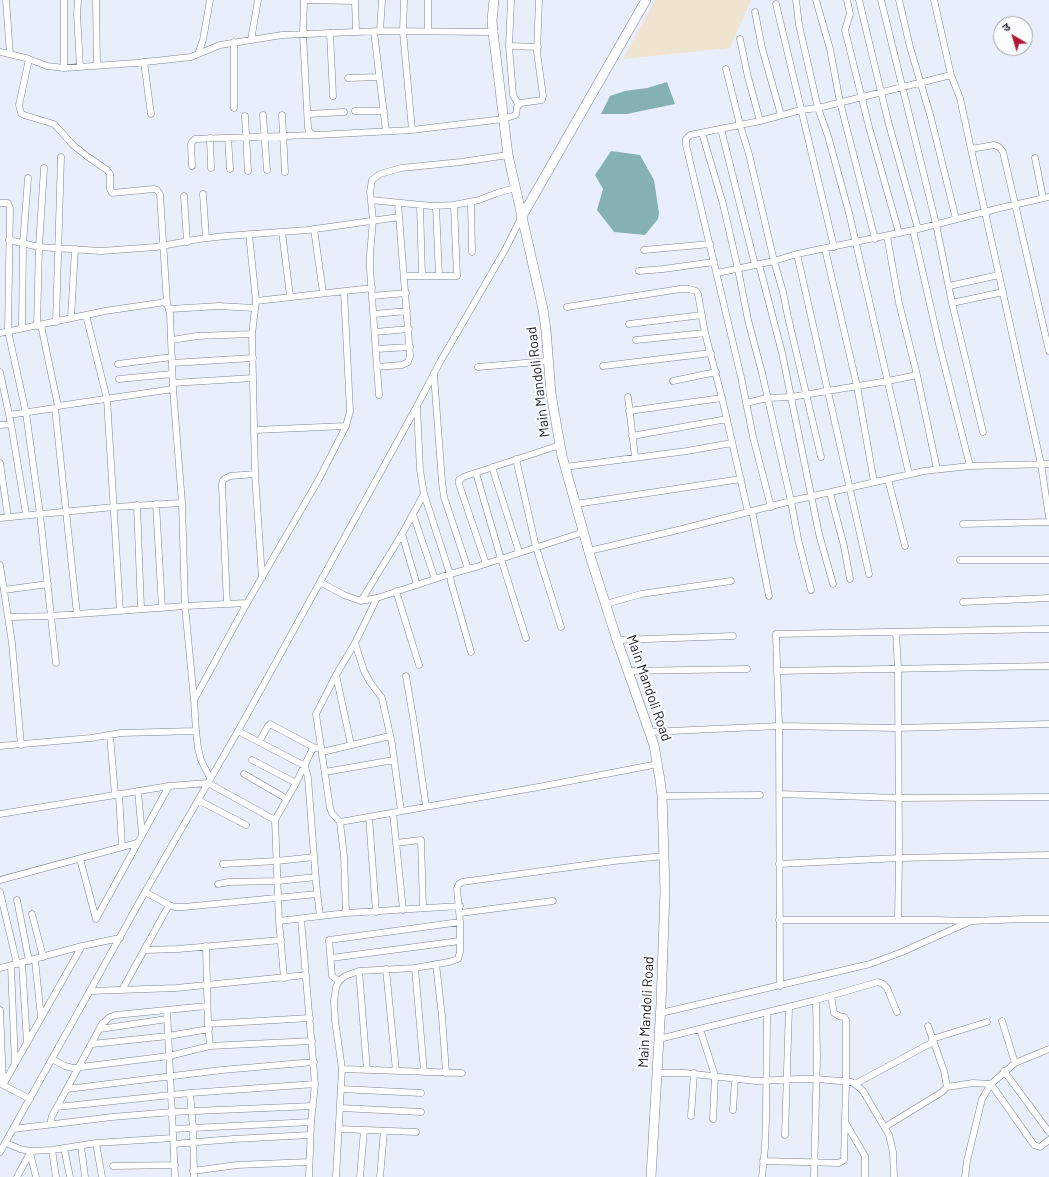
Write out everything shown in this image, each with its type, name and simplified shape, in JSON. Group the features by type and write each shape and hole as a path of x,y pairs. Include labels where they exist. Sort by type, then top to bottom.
{"street":[{"path":"6,0 10,54"},
{"path":"64,0 64,68"},
{"path":"78,0 77,21 80,67"},
{"path":"96,0 97,66"},
{"path":"198,54 203,40 210,0"},
{"path":"251,40 258,0"},
{"path":"313,135 308,128 303,34 305,0 355,0 356,32"},
{"path":"380,31 382,0"},
{"path":"404,0 403,32 412,130"},
{"path":"428,0 428,31"},
{"name":"Main Mandoli Road","path":"494,0 492,20 493,32 508,155 521,218 543,309 551,394 560,444 589,551 617,640 654,745 658,764 662,796 665,891 661,1013 651,1177"},
{"path":"192,166 192,142 195,139 412,130 503,119 516,115 518,104 513,95 509,46 511,0"},
{"path":"518,104 540,101 543,98 538,47 539,0"},
{"path":"0,1151 6,1143 145,892 238,731 434,373 646,0"},
{"path":"796,0 799,25 818,108 828,136 849,214 909,474"},
{"path":"816,0 830,49 840,102 875,239"},
{"path":"847,0 850,14 845,30 899,233"},
{"path":"859,0 916,230 940,348 970,466"},
{"path":"888,0 882,1 936,224 952,303 983,432"},
{"path":"899,0 910,47 931,118 956,219"},
{"path":"934,0 951,75 960,98 1041,464 1049,517"},
{"path":"776,4 834,247"},
{"path":"755,12 762,48 781,115"},
{"path":"0,52 29,59 47,66 64,68 191,57 213,47 234,42 282,35 380,31 493,32"},
{"path":"374,32 386,131"},
{"path":"330,33 333,96"},
{"path":"740,39 748,77 760,121"},
{"path":"234,42 234,108"},
{"path":"509,46 538,47"},
{"path":"29,59 18,105 21,112 24,115 54,124 73,145 107,170 110,174 110,189 112,193 154,189 159,191 161,197 182,503 185,606 198,748 209,781"},
{"path":"144,62 151,114"},
{"path":"726,69 749,154 774,261 783,292 821,457"},
{"path":"771,507 753,437 717,274 685,143 690,136 760,121 801,110 818,108 881,91 951,75"},
{"path":"348,78 379,77"},
{"path":"355,111 384,111"},
{"path":"308,114 344,112"},
{"path":"263,115 267,170"},
{"path":"282,115 285,172"},
{"path":"246,116 248,171"},
{"path":"721,129 782,353 819,534 834,584"},
{"path":"702,133 723,204 748,320 768,398 798,539 811,590"},
{"path":"210,138 212,168"},
{"path":"228,138 230,169"},
{"path":"971,149 994,145 1001,149 1049,351"},
{"path":"379,395 370,255 373,220 370,192 372,180 380,174 401,168 461,162 508,155"},
{"path":"56,322 61,157"},
{"path":"717,274 774,261 796,254 916,230 985,211 1046,198 1035,158"},
{"path":"44,168 40,247 39,325 56,407 77,614"},
{"path":"22,328 24,244 28,178"},
{"path":"371,200 436,206 454,205 471,202 515,188"},
{"path":"203,194 206,238"},
{"path":"184,196 186,242"},
{"path":"471,202 472,252"},
{"path":"0,203 8,203 10,208 8,331 26,413 40,514 56,663"},
{"path":"377,367 405,364 410,359 405,276 398,203"},
{"path":"420,205 422,276"},
{"path":"405,276 457,276 454,205"},
{"path":"436,206 439,276"},
{"path":"9,240 40,247 100,251 164,246 206,238 314,229 400,217"},
{"path":"314,229 323,294"},
{"path":"282,232 290,296"},
{"path":"249,234 256,300 252,334 255,474 262,578"},
{"path":"887,236 899,303 917,375 937,469"},
{"path":"644,250 710,244"},
{"path":"71,318 74,249"},
{"path":"825,249 857,386 874,482"},
{"path":"796,254 869,574"},
{"path":"639,271 663,270 714,262"},
{"path":"949,286 999,275"},
{"path":"256,300 372,288"},
{"path":"566,307 689,289 696,291 698,294 705,333 716,372 769,596"},
{"path":"194,700 247,603 319,479 346,426 350,411 344,292"},
{"path":"952,303 1003,292"},
{"path":"372,296 406,293"},
{"path":"0,333 56,322 105,310 153,303 164,302 168,306 254,308"},
{"path":"374,314 407,311"},
{"path":"86,315 107,399 120,611"},
{"path":"629,324 702,315"},
{"path":"375,332 409,330"},
{"path":"636,340 705,333"},
{"path":"172,340 197,336 252,334"},
{"path":"376,350 410,347"},
{"path":"603,366 711,353"},
{"path":"118,364 172,360 253,358"},
{"path":"478,367 548,361"},
{"path":"0,372 11,424 26,514"},
{"path":"673,381 716,372"},
{"path":"434,373 444,497 468,569"},
{"path":"119,379 172,374"},
{"path":"746,403 768,398 791,397 806,393 827,391 917,375"},
{"path":"9,415 107,399 173,386 254,378"},
{"path":"628,397 635,457"},
{"path":"629,411 722,398"},
{"path":"417,406 420,470 424,494 450,574 471,652"},
{"path":"632,436 727,419"},
{"path":"0,425 11,424"},
{"path":"255,430 346,426"},
{"path":"565,467 635,457 687,452 732,443"},
{"path":"486,564 459,482 463,477 560,444"},
{"path":"516,459 536,547 561,627"},
{"path":"0,463 8,517"},
{"path":"589,551 791,501 909,474 937,469 970,466 1049,464"},
{"path":"492,467 519,552"},
{"path":"476,473 526,638"},
{"path":"227,604 223,480 230,476 255,474"},
{"path":"576,504 741,479"},
{"path":"888,479 905,546"},
{"path":"830,493 844,546 850,579"},
{"path":"361,601 414,514 424,494"},
{"path":"0,518 26,514 136,505 182,503"},
{"path":"156,504 162,608"},
{"path":"136,505 141,609"},
{"path":"414,514 435,579"},
{"path":"964,524 1049,522"},
{"path":"320,582 344,595 361,601 377,598 584,532"},
{"path":"402,534 417,585"},
{"path":"960,560 1049,560"},
{"path":"0,564 9,617 21,745"},
{"path":"606,604 641,594 731,581"},
{"path":"4,590 48,584"},
{"path":"396,591 419,665"},
{"path":"346,913 344,856 340,822 332,813 330,808 325,772 319,749 316,714 336,675 355,643 377,598"},
{"path":"963,602 1049,598"},
{"path":"9,617 51,616 247,603"},
{"path":"780,986 780,794 776,634 1049,629"},
{"path":"896,632 898,668 898,920"},
{"path":"617,640 733,636"},
{"path":"355,643 364,671 382,698 390,736 401,811"},
{"path":"776,671 1049,666"},
{"path":"628,671 746,669"},
{"path":"336,675 351,745"},
{"path":"406,676 414,717 426,806"},
{"path":"259,742 270,724 319,749"},
{"path":"649,732 779,726 898,728 1049,724"},
{"path":"0,746 148,732 196,731"},
{"path":"238,731 305,766 308,778 320,916"},
{"path":"110,735 122,847"},
{"path":"284,978 279,921 274,820 296,783 312,750 351,745 390,736"},
{"path":"252,760 296,783"},
{"path":"325,772 394,760"},
{"path":"340,822 658,764"},
{"path":"244,774 287,799"},
{"path":"0,814 138,790 209,781 274,820"},
{"path":"80,859 96,919 168,786"},
{"path":"138,790 142,835"},
{"path":"780,794 898,798 1049,797"},
{"path":"662,796 760,795"},
{"path":"198,800 246,825"},
{"path":"393,813 403,910"},
{"path":"369,817 376,912"},
{"path":"396,843 421,840 423,908"},
{"path":"0,880 137,843"},
{"path":"779,864 899,858 1049,855"},
{"path":"336,1177 342,1089 342,1069 334,1011 336,986 339,981 345,976 359,971 415,968 449,962 458,958 460,952 460,909 457,888 462,882 614,861 664,856"},
{"path":"223,864 314,857"},
{"path":"218,884 229,882 278,881 316,877"},
{"path":"0,892 41,1017"},
{"path":"145,892 175,907 278,899 317,894"},
{"path":"16,900 23,963 27,1043"},
{"path":"279,921 346,913 423,908 460,909 553,901"},
{"path":"122,990 169,905"},
{"path":"32,914 43,957"},
{"path":"779,920 971,921 1025,918 1049,919"},
{"path":"301,919 315,1084 310,1135 309,1177"},
{"path":"661,1013 870,964 902,952 971,921"},
{"path":"339,981 332,976 329,940 460,922"},
{"path":"0,968 82,946 120,938"},
{"path":"145,950 178,949 281,940"},
{"path":"331,958 460,940"},
{"path":"3,1085 82,946"},
{"path":"206,946 207,1006 210,1046"},
{"path":"15,1064 23,963"},
{"path":"436,964 446,1072"},
{"path":"415,968 424,1072"},
{"path":"386,970 396,1071"},
{"path":"359,971 367,1070"},
{"path":"90,991 176,988 306,975"},
{"path":"659,1039 767,1013 881,982 887,988 897,1012"},
{"path":"763,1161 839,1163 844,1160 846,1020 844,1017 834,1013 831,996"},
{"path":"814,1177 817,1079 816,1000"},
{"path":"50,1124 78,1067 105,1021 110,1017 116,1015 207,1006"},
{"path":"785,1135 788,1079 789,1007"},
{"path":"0,1010 3,1085"},
{"path":"167,1010 175,1177"},
{"path":"762,1177 766,1125 767,1013"},
{"path":"92,1044 168,1036 208,1026 310,1018"},
{"path":"100,1029 167,1019"},
{"path":"1002,1021 1015,1063"},
{"path":"855,1084 933,1040 987,1022"},
{"path":"928,1026 944,1071 947,1087"},
{"path":"700,1029 715,1076 713,1119"},
{"path":"52,1059 65,1066 73,1068 169,1056 210,1046 312,1041"},
{"path":"965,1177 967,1161 982,1099 991,1084 1004,1071 1015,1063 1049,1049"},
{"path":"67,1088 222,1070 314,1062"},
{"path":"342,1069 462,1073"},
{"path":"1004,1071 1049,1132"},
{"path":"657,1073 694,1074 756,1081 817,1079 855,1084 863,1091 885,1127 892,1144 894,1177"},
{"path":"691,1116 694,1074"},
{"path":"734,1110 735,1079"},
{"path":"885,1127 942,1092 947,1087 973,1083 991,1084"},
{"path":"57,1108 190,1093 315,1084"},
{"path":"991,1084 1034,1144 1040,1147 1049,1140"},
{"path":"3,1085 30,1099"},
{"path":"342,1089 421,1093"},
{"path":"190,1093 193,1128 194,1174 237,1165 309,1162"},
{"path":"13,1129 112,1117 172,1112 313,1106"},
{"path":"341,1108 421,1112"},
{"path":"173,1128 311,1122"},
{"path":"845,1122 865,1156 864,1177"},
{"path":"339,1129 416,1132"},
{"path":"360,1177 364,1130"},
{"path":"380,1177 384,1131"},
{"path":"6,1143 30,1152 96,1143 193,1142 310,1135"},
{"path":"96,1143 102,1177"},
{"path":"80,1146 86,1177"},
{"path":"64,1148 70,1177"},
{"path":"52,1150 56,1177"},
{"path":"17,1177 30,1152"},
{"path":"30,1152 36,1177"},
{"path":"113,1166 175,1165"}],"shaded area":[{"path":"655,0 751,0 730,48 623,59"},
{"path":"667,82 675,104 627,114 601,114 610,96 625,91 647,88"},
{"path":"611,151 640,155 654,180 659,213 658,219 645,235 614,232 597,210 603,189 595,175"}]}
